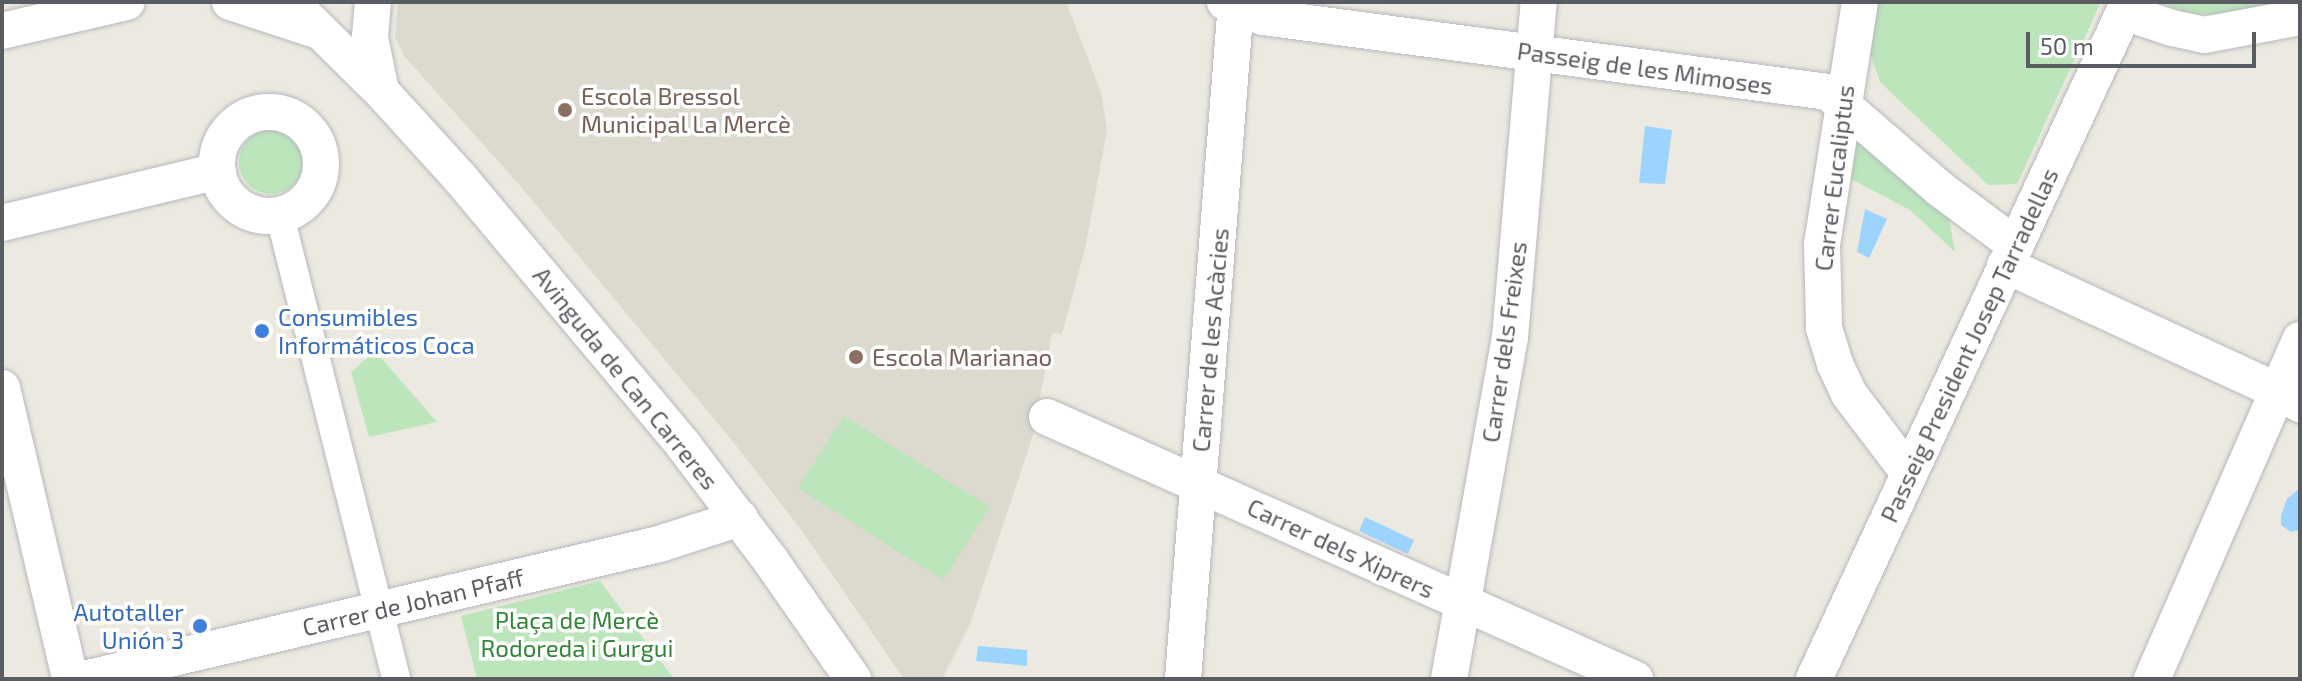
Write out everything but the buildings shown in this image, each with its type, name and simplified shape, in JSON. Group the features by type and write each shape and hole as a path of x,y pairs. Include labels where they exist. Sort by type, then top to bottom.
{"street":[{"path":"2,31 127,2"},
{"name":"Avinguda de Can Carreres","path":"230,2 325,34"},
{"name":"Avinguda de Can Carreres","path":"291,2 381,91 461,179 740,518 853,679"},
{"path":"373,2 370,38 381,91"},
{"name":"Carrer dels Freixes","path":"1449,679 1510,337 1539,2"},
{"name":"Carrer Eucaliptus","path":"1860,2 1841,104 1822,244 1824,328 1835,364 1849,394 1909,473"},
{"name":"Passeig de les Mimoses","path":"1232,3 1263,17 1828,92 1940,189 2010,255 2289,397"},
{"name":"Carrer de les Acàcies","path":"1183,679 1232,3"},
{"path":"2116,7 2204,35 2300,17"},
{"name":"Passeig President Josep Tarradellas","path":"1814,679 2010,255 2116,7"},
{"path":"276,111 294,117 317,141 321,173 304,203 280,216 258,215 241,208 229,198 218,171 218,152 225,135 239,121 255,113 276,111"},
{"path":"2,223 218,171"},
{"path":"280,216 396,679"},
{"path":"2152,679 2289,397 2300,340"},
{"path":"2,388 70,679"},
{"name":"Carrer dels Xiprers","path":"1047,417 1635,679"},
{"name":"Carrer de Johan Pfaff","path":"84,679 659,544 740,518"}],"shaded area":[{"name":"Escola Marianao","path":"398,2 1066,2 1101,92 1107,130 1085,249 1062,334 1052,333 1033,435 970,624 942,679 904,679 802,531 734,443 522,188 404,56 395,37"}],"green space":[{"path":"1878,2 2101,2 2017,184 1988,185 1880,82 1869,50"},
{"path":"2161,2 2281,2 2217,15 2183,12"},
{"path":"271,130 289,136 297,144 303,162 297,180 289,188 271,194 253,188 245,180 239,162 245,144 253,136"},
{"path":"1862,144 1948,213 1955,252 1910,210 1849,178 1853,148"},
{"path":"375,351 437,422 369,437 351,372"},
{"path":"844,416 990,507 943,580 798,488"},
{"name":"Plaça de Mercè Rodoreda i Gurgui","path":"600,581 674,679 477,679 461,616"}],"water":[{"path":"1645,126 1672,130 1665,184 1639,183"},
{"path":"1865,209 1887,219 1869,258 1857,252"},
{"path":"2300,488 2300,530 2291,532 2281,525 2281,515 2287,499"},
{"path":"1365,517 1414,540 1408,554 1359,531"},
{"path":"978,646 1027,650 1027,666 976,661"}],"place":[{"name":"Escola Bressol Municipal La Mercè","path":"565,110"},
{"name":"Consumibles Informáticos Coca","path":"262,331"},
{"name":"Escola Marianao","path":"856,357"},
{"name":"Autotaller Unión 3","path":"200,626"}]}
